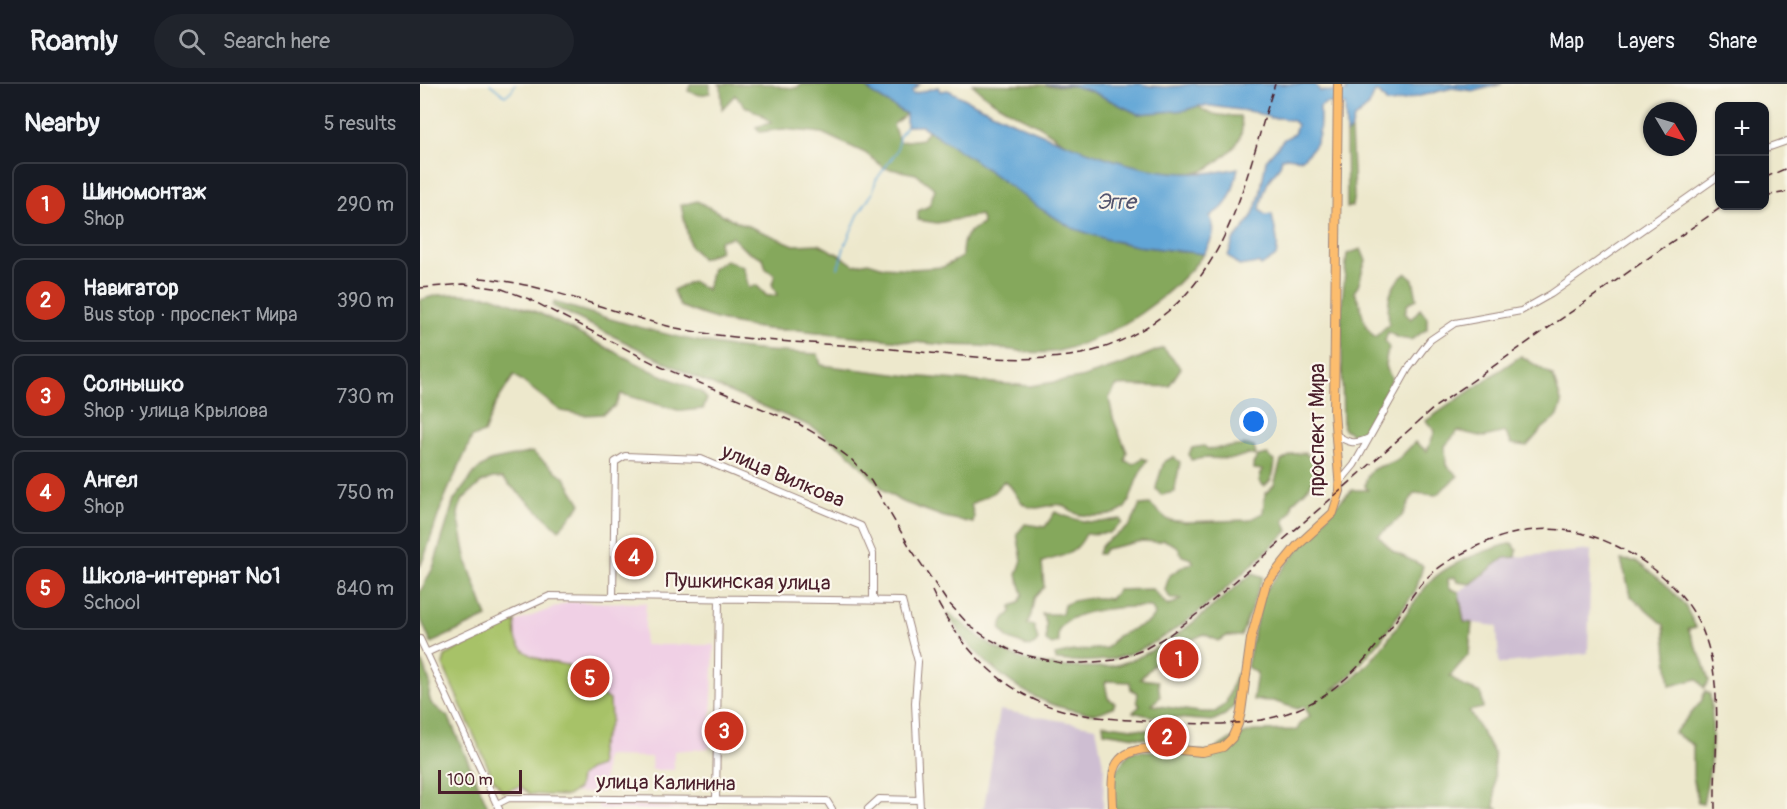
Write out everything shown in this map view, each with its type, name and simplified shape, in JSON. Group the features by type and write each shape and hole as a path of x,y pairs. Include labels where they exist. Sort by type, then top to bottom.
{"main road":[{"name":"проспект Мира","path":"1113,809 1113,774 1117,763 1131,751 1142,748 1212,751 1223,747 1232,738 1241,712 1251,639 1266,584 1297,546 1333,513 1340,491 1335,434 1338,84"}],"street":[{"path":"1769,147 1787,141"},
{"path":"1339,483 1354,465 1408,369 1430,340 1455,323 1521,311 1551,294 1715,178"},
{"path":"1335,434 1346,442 1357,444 1369,438"},
{"name":"улица Вилкова","path":"614,597 615,462 625,456 701,459 861,526 873,554 873,601"},
{"name":"Пушкинская улица","path":"426,653 550,596 902,601 918,662 915,703 919,800"},
{"path":"716,800 719,598"},
{"path":"420,639 498,807"},
{"name":"улица Калинина","path":"498,807 510,798 827,801 832,809"},
{"path":"868,809 879,799 919,800 920,809"}],"shaded area":[{"path":"1591,550 1588,653 1499,664 1497,626 1464,622 1459,592 1504,558"},
{"path":"569,602 646,603 644,645 714,645 710,748 674,751 674,770 652,770 651,757 605,756 603,792 508,790 491,631"},
{"path":"1000,710 1096,727 1104,769 1103,809 980,809 984,807"},
{"path":"598,803 698,809 598,809"}],"green space":[{"path":"690,84 710,84 710,93 700,95 688,91"},
{"path":"718,84 772,84 796,88 802,84 863,84 873,94 906,114 893,125 899,142 922,139 928,130 1105,239 1137,246 1204,254 1175,286 1141,313 1103,335 1052,352 941,345 798,330 767,329 723,321 694,312 680,306 673,290 692,281 707,290 712,268 726,260 743,267 749,288 756,285 767,296 777,295 772,284 775,275 766,269 763,258 745,250 732,237 719,241 720,251 702,259 690,246 681,205 697,201 729,218 794,245 819,244 854,265 868,262 884,267 912,269 943,267 962,257 966,236 983,224 980,215 937,223 918,220 918,211 929,206 935,189 916,174 885,168 865,153 822,133 783,129 760,132 756,127 771,123 761,114 746,107 735,95 722,109 721,85"},
{"path":"972,84 1073,86 1091,91 1138,114 1186,110 1198,106 1212,114 1240,116 1242,131 1233,148 1215,164 1202,171 1183,174 1149,171 1098,157 1069,145 1038,125 996,103"},
{"path":"1351,130 1354,194 1352,206 1347,208 1346,134"},
{"path":"1361,249 1366,261 1354,292 1369,331 1375,337 1389,324 1388,309 1392,289 1406,273 1413,279 1417,299 1408,303 1405,313 1411,319 1420,309 1427,317 1427,329 1411,340 1399,338 1388,332 1385,341 1389,348 1386,364 1392,379 1365,431 1355,436 1343,428 1341,312 1347,254"},
{"path":"437,295 492,296 539,313 650,370 701,392 707,399 703,409 681,411 621,394 615,406 603,414 584,415 561,411 514,375 495,405 484,433 472,437 445,496 420,567 420,300"},
{"path":"554,302 646,329 716,345 818,354 821,365 910,376 1030,386 1081,378 1163,348 1181,368 1169,386 1116,386 1109,398 1113,418 1127,452 1125,461 1134,464 1142,458 1147,460 1124,509 1111,515 1086,516 1057,504 1034,508 1019,500 1011,486 1004,481 993,493 971,504 973,523 944,517 900,501 886,492 845,450 810,426 701,380 553,306"},
{"path":"1521,356 1553,376 1562,404 1558,416 1527,446 1512,444 1505,432 1484,437 1458,431 1445,446 1446,465 1458,476 1436,495 1414,493 1402,516 1378,536 1394,552 1423,566 1416,590 1380,641 1351,675 1332,690 1347,683 1373,658 1419,595 1438,575 1468,558 1512,543 1517,550 1516,557 1504,558 1471,584 1457,582 1455,577 1448,579 1449,588 1459,592 1464,622 1472,623 1469,654 1450,676 1463,686 1481,693 1483,708 1469,711 1494,753 1495,808 1499,809 1113,809 1113,774 1131,751 1212,751 1232,738 1253,731 1297,730 1301,722 1310,716 1304,706 1298,709 1273,701 1253,700 1257,673 1247,667 1262,594 1336,505 1352,490 1368,490 1365,486 1372,470 1397,460 1415,442 1427,451 1435,431 1426,421"},
{"path":"1247,445 1254,447 1255,456 1248,454 1233,459 1191,460 1189,454 1192,448 1204,446 1208,449"},
{"path":"532,452 565,478 581,504 559,530 502,478 492,478 481,483 463,499 458,515 467,562 487,617 431,643 420,617 420,592 433,568 454,500 475,472 490,461"},
{"path":"1305,453 1316,463 1315,476 1307,489 1293,502 1291,512 1284,520 1288,531 1208,605 1139,650 1116,658 1101,660 1056,660 1055,655 1107,648 1117,636 1149,622 1155,614 1151,607 1116,608 1089,612 1067,621 1059,630 1059,642 1052,645 1046,641 1046,623 1042,614 1062,614 1064,605 1080,599 1110,599 1118,590 1152,589 1168,606 1182,599 1171,599 1165,590 1169,576 1185,565 1194,563 1191,559 1182,556 1177,546 1164,540 1142,541 1105,549 1102,554 1098,554 1106,541 1129,526 1140,505 1150,504 1168,520 1186,522 1249,520 1263,513 1265,494 1274,485 1281,461 1293,454"},
{"path":"1267,454 1275,462 1271,479 1264,486 1259,481 1263,470 1254,469 1253,464 1258,456"},
{"path":"1173,457 1180,462 1175,492 1161,495 1156,489 1159,476 1164,462"},
{"path":"1055,512 1083,521 1100,522 1121,519 1122,523 1109,533 1086,534 1073,551 1042,562 1044,587 1034,598 1027,624 1034,626 1038,640 1029,647 1007,638 1000,628 1004,619 1011,612 1011,606 1019,603 1023,594 1017,575 1022,560 1017,534 1025,524 1045,527"},
{"path":"1621,560 1636,561 1663,582 1684,604 1696,627 1688,629 1709,681 1704,688 1697,679 1670,686 1664,625 1631,596"},
{"path":"1253,573 1263,577 1241,636 1227,636 1218,641 1204,634 1167,651 1140,679 1158,681 1160,697 1152,705 1215,712 1226,703 1236,674 1238,676 1234,706 1225,715 1212,721 1149,716 1133,712 1140,706 1137,701 1138,693 1131,690 1130,682 1107,681 1105,683 1108,698 1115,703 1113,707 1098,713 1059,707 1027,692 998,672 960,635 959,630 947,615 950,614 994,647 1022,659 1063,666 1111,666 1159,647"},
{"path":"515,621 517,641 526,652 539,659 568,665 587,687 610,700 611,720 599,750 600,766 588,770 580,777 578,789 567,796 530,794 520,786 503,792 493,778 443,665 445,656 476,638"},
{"path":"420,660 430,683 431,703 449,718 489,809 420,809"},
{"path":"1705,691 1710,694 1712,735 1703,804 1698,803 1693,776 1693,745 1674,733 1701,702"},
{"path":"1103,724 1160,732 1161,741 1104,732"}],"water":[{"name":"Эгге","path":"863,84 920,84 912,91 913,94 938,87 940,91 948,90 1041,134 1113,160 1154,170 1195,173 1238,168 1225,205 1210,217 1213,232 1204,254 1137,246 1105,239 1072,228 1041,209 974,160 922,126 906,126 906,114 873,94"},
{"path":"1046,84 1140,84 1166,87 1193,84 1315,84 1320,91 1346,92 1347,84 1502,84 1475,91 1452,88 1392,103 1387,103 1379,93 1375,92 1369,106 1354,119 1351,130 1346,134 1345,105 1326,103 1320,107 1320,130 1313,147 1302,159 1282,158 1280,166 1264,192 1260,209 1265,215 1272,214 1277,241 1276,256 1261,266 1258,263 1239,266 1228,256 1233,241 1253,214 1260,195 1266,160 1284,139 1294,134 1297,125 1293,121 1271,118 1254,112 1211,106 1138,114 1091,91 1073,86"}],"waterway":[{"path":"490,84 505,96 515,84"},
{"path":"838,268 859,213 872,194 876,180 897,151 899,137 906,126"}],"railway":[{"path":"479,278 529,286 651,322 723,336 1002,358 1056,357 1098,350 1130,336 1160,318 1186,294 1212,259 1235,211 1275,84"},
{"path":"1769,176 1787,168"},
{"path":"1769,195 1787,192"},
{"path":"420,288 464,284 502,289 529,299 661,367 799,424 826,440 852,460 871,481 911,549 946,600 971,627 1008,649 1029,656 1061,663 1083,663 1115,660 1143,650 1169,635 1197,614 1435,407 1717,210"},
{"path":"932,591 954,629 967,646 998,677 1034,700 1068,712 1124,720 1216,724 1249,722 1282,715 1328,693 1365,659 1425,580 1452,559 1477,546 1524,531 1546,529 1588,535 1630,553 1660,574 1676,589 1701,626 1711,658 1716,700 1715,809"}],"place":[{"name":"Ангел","path":"634,557"},
{"name":"Шиномонтаж","path":"1179,659"},
{"name":"Школа-интернат №1","path":"590,678"},
{"name":"Солнышко","path":"724,731"},
{"name":"Навигатор","path":"1167,737"}]}
